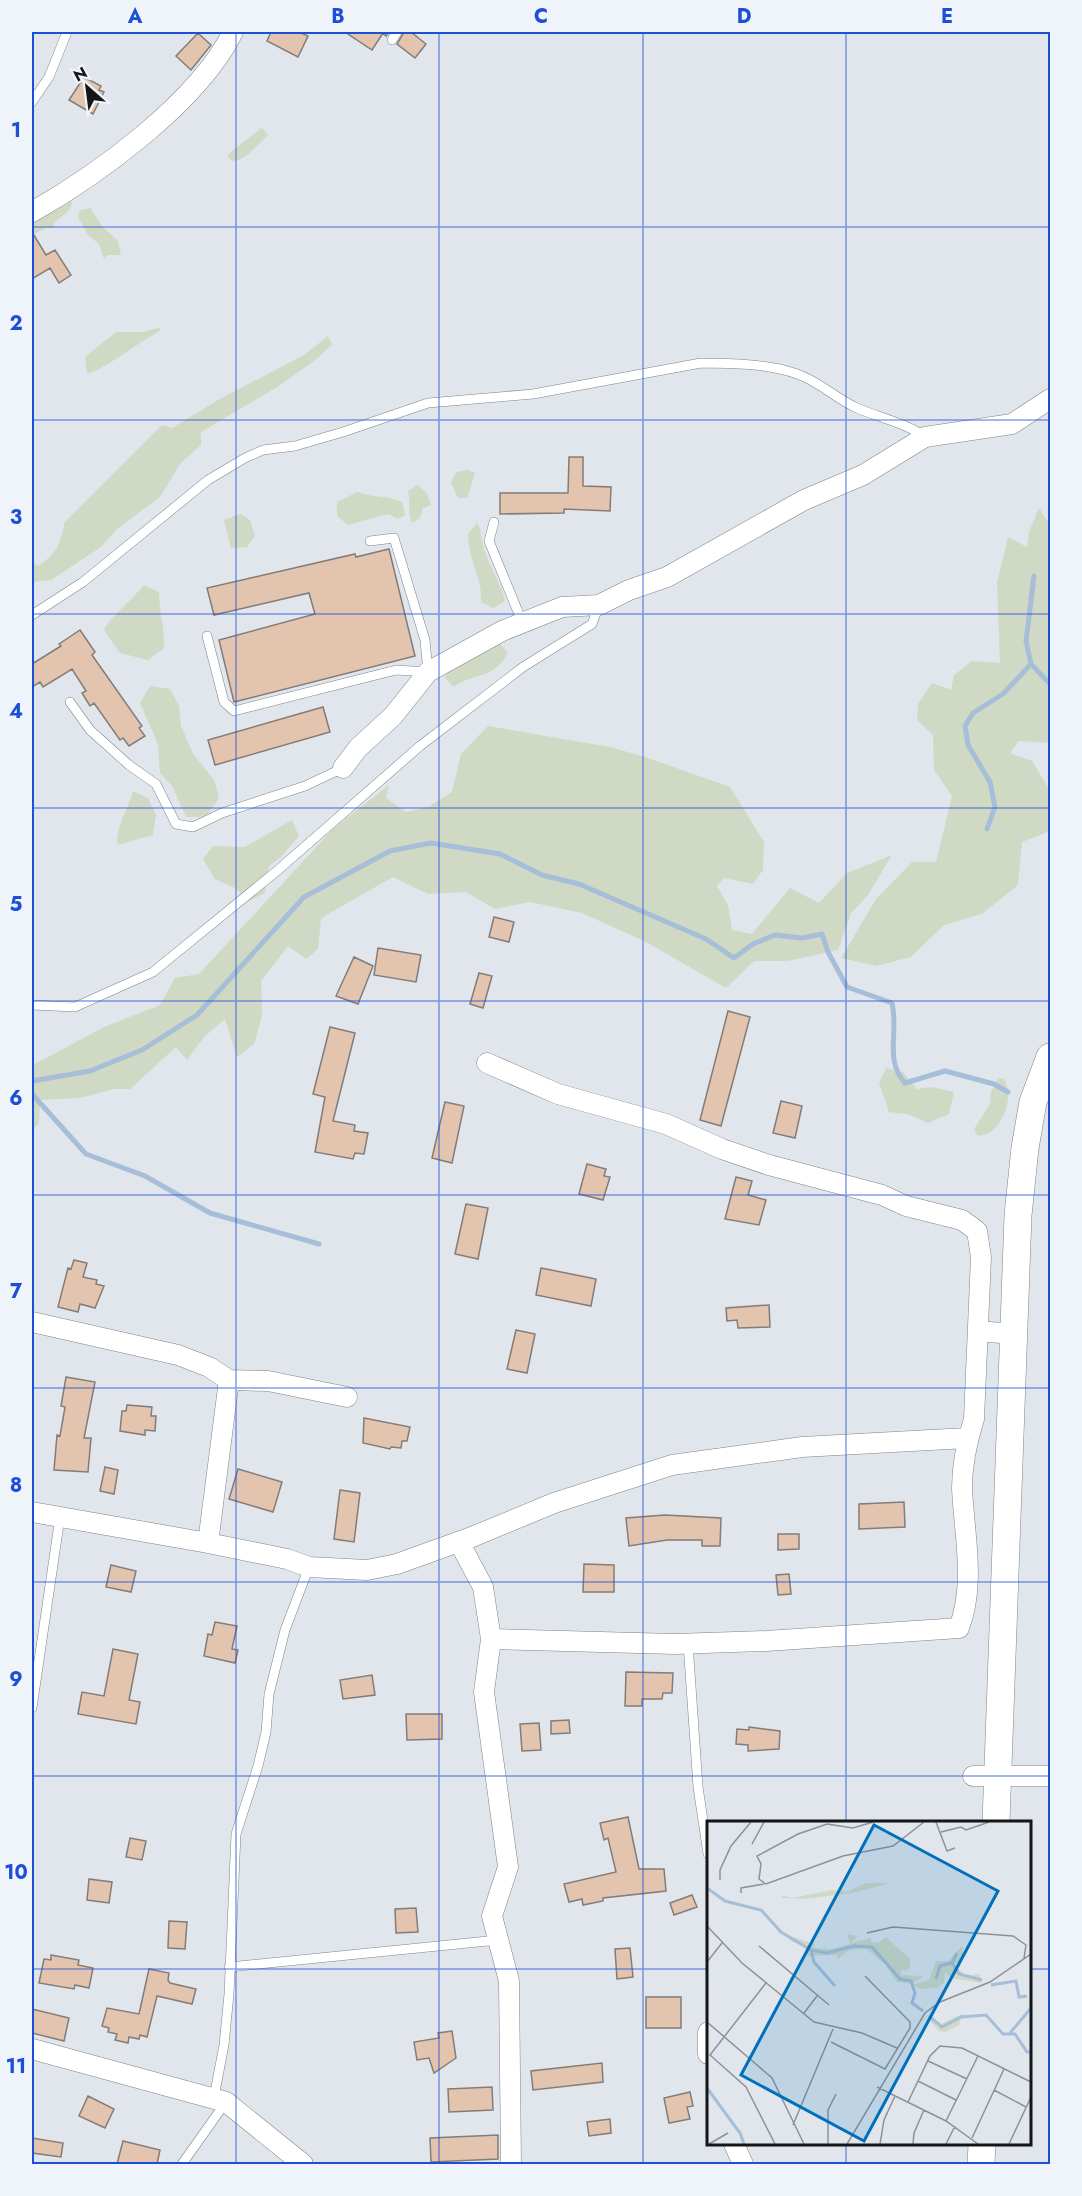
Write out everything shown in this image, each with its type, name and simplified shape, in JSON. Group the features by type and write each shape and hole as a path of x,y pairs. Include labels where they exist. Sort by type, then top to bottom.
{"main road":[{"path":"996,1821 985,1777 1010,1499 1012,1334 1018,1215 1025,1148 1033,1102 1050,1057"},
{"path":"981,2164 982,2145"}],"street":[{"path":"32,212 69,191 150,128 207,74 232,32"},
{"path":"343,768 358,748 393,716 428,672 502,631 562,607 599,605 629,590 667,577 804,500 863,475 925,437 1012,424 1050,399"},
{"path":"487,1063 558,1094 666,1125 769,1166 882,1195 906,1206 962,1220 977,1231 981,1257 974,1419 967,1438 962,1487 968,1552 964,1614 959,1628 766,1641 688,1643 491,1639"},
{"path":"32,1322 178,1355 209,1367 229,1380 268,1381 347,1397"},
{"path":"978,1331 1012,1334"},
{"path":"208,1543 229,1380"},
{"path":"32,1512 208,1543 287,1559 309,1567 367,1570 397,1564 459,1542 554,1503 672,1465 802,1447 967,1438"},
{"path":"459,1542 483,1587 491,1639 484,1692 508,1867 492,1916 510,1981 511,2164"},
{"path":"985,1777 1050,1776"},
{"path":"32,2049 220,2100 303,2164"},
{"path":"734,2145 743,2164"}],"lane":[{"path":"32,102 49,77 68,32"},
{"path":"32,615 83,582 208,480 245,458 263,450 295,446 343,432 428,403 533,394 700,363 728,364 771,368 798,374 855,407 909,426 925,437"},
{"path":"494,522 489,541 523,624"},
{"path":"207,636 224,702 234,711 396,670 428,672 424,640 394,538 370,541"},
{"path":"32,1005 75,1007 153,972 278,870 420,746 523,666 592,624 599,605"},
{"path":"70,702 90,730 129,765 156,784 176,824 193,827 222,813 305,786 343,768"},
{"path":"32,1708 60,1517"},
{"path":"182,2164 220,2100 236,1834 258,1766 266,1732 270,1694 285,1630 309,1567"},
{"path":"688,1643 698,1787 707,1847"},
{"path":"229,1967 498,1940"}],"green space":[{"path":"262,128 268,135 260,143 245,156 234,161 230,160 228,155"},
{"path":"71,198 70,209 55,222 53,228 46,228 32,235 32,220 42,217"},
{"path":"90,208 102,226 118,241 121,255 107,255 104,259 99,244 88,235 78,217 80,210"},
{"path":"162,327 158,332 111,362 87,374 85,357 116,332 143,332"},
{"path":"328,336 332,345 314,361 277,387 201,432 201,445 180,464 160,497 117,529 101,547 51,580 32,582 32,561 38,566 53,553 61,537 64,523 162,425 172,428 218,400 304,355"},
{"path":"468,470 475,473 467,498 458,498 451,483 456,472"},
{"path":"418,485 427,493 431,505 423,508 420,518 412,523 408,491"},
{"path":"357,492 402,502 405,515 398,519 388,514 348,525 337,516 337,502"},
{"path":"1039,508 1050,525 1050,743 1019,741 1010,753 1032,761 1049,789 1050,831 1022,842 1018,885 982,914 944,925 911,957 876,966 841,958 876,899 912,862 936,862 952,796 934,770 933,735 917,720 918,704 932,683 951,690 954,675 972,661 1000,663 997,583 1008,537 1027,547 1029,532"},
{"path":"240,514 250,520 255,536 247,547 231,548 224,520"},
{"path":"477,523 487,557 505,601 493,608 481,602 480,585 470,552 468,534"},
{"path":"144,585 159,592 164,641 164,648 148,660 120,653 104,630"},
{"path":"500,644 508,653 502,662 490,672 454,687 445,678 449,667"},
{"path":"150,686 170,689 179,706 181,726 193,754 214,780 219,798 206,817 186,817 172,786 160,773 158,744 140,703"},
{"path":"488,726 610,747 730,787 764,842 763,870 753,884 724,878 717,886 728,905 732,930 752,934 790,888 819,903 847,873 892,855 868,895 851,913 838,950 788,961 754,961 726,988 648,943 582,913 530,902 495,909 466,892 428,894 393,877 321,918 318,949 306,959 288,946 261,981 262,1016 254,1044 237,1057 225,1019 204,1037 187,1060 176,1047 130,1089 114,1089 80,1098 40,1100 39,1124 32,1130 32,1061 33,1065 104,1027 160,1005 175,978 199,974 333,829 389,785 386,798 406,812 428,807 452,792 461,754"},
{"path":"133,791 148,798 156,815 153,835 117,845 120,824"},
{"path":"292,820 299,836 282,856 269,866 265,893 249,901 235,888 215,879 203,859 213,846 245,847"},
{"path":"886,1068 903,1072 917,1089 932,1087 954,1092 949,1114 928,1123 907,1114 889,1112 879,1083"},
{"path":"1003,1078 1008,1091 1005,1113 992,1131 978,1136 974,1129 990,1104 991,1092 998,1079"}],"building":[{"path":"271,32 299,32 308,36 298,57 267,41"},
{"path":"345,32 389,32 386,36 383,33 372,50"},
{"path":"404,32 411,32 426,44 415,58 397,44"},
{"path":"198,33 211,45 191,70 176,56"},
{"path":"84,77 101,86 99,90 104,92 93,114 69,100"},
{"path":"32,232 46,255 55,250 71,275 59,283 50,268 32,279"},
{"path":"569,457 583,457 583,486 611,487 610,511 564,509 564,513 500,514 500,493 568,493"},
{"path":"389,549 415,656 234,702 219,640 315,614 309,593 214,615 207,588 355,554 356,557"},
{"path":"80,630 95,652 92,655 142,726 139,728 145,736 129,746 123,738 120,740 94,703 90,706 82,693 86,691 72,669 43,687 40,682 32,687 32,664 61,646 59,644"},
{"path":"323,707 330,732 215,765 208,740"},
{"path":"494,917 514,922 509,942 489,937"},
{"path":"378,948 421,955 416,982 374,975"},
{"path":"354,957 373,966 358,1004 336,996"},
{"path":"479,973 492,976 483,1008 470,1004"},
{"path":"728,1011 750,1017 721,1126 700,1120"},
{"path":"330,1027 355,1033 333,1121 355,1125 354,1131 368,1133 364,1154 355,1153 353,1159 315,1152 325,1097 313,1094"},
{"path":"781,1101 802,1106 795,1138 773,1133"},
{"path":"445,1102 464,1106 452,1163 432,1158"},
{"path":"587,1164 606,1169 604,1176 610,1177 603,1200 579,1194"},
{"path":"736,1177 752,1181 748,1195 766,1200 759,1225 725,1219"},
{"path":"466,1204 488,1208 478,1259 455,1254"},
{"path":"74,1260 87,1263 83,1277 97,1280 96,1284 104,1286 95,1308 80,1304 78,1312 58,1307 68,1268 71,1269"},
{"path":"541,1268 596,1279 591,1306 536,1295"},
{"path":"769,1305 770,1327 738,1328 737,1320 727,1321 726,1308"},
{"path":"516,1330 535,1334 527,1373 507,1369"},
{"path":"66,1377 95,1382 84,1438 91,1438 88,1472 54,1470 57,1435 60,1436 65,1407 61,1406"},
{"path":"127,1405 152,1407 151,1416 156,1416 155,1431 145,1430 145,1435 120,1431 122,1411 126,1411"},
{"path":"364,1418 410,1427 407,1441 402,1441 401,1448 391,1447 390,1449 363,1443"},
{"path":"105,1467 118,1470 114,1494 100,1491"},
{"path":"238,1469 282,1482 273,1512 229,1499"},
{"path":"340,1490 360,1493 354,1542 334,1539"},
{"path":"904,1502 905,1527 859,1529 859,1504"},
{"path":"665,1515 721,1518 720,1546 702,1546 702,1540 667,1540 629,1546 626,1518"},
{"path":"778,1534 799,1534 799,1549 778,1550"},
{"path":"584,1564 614,1565 614,1592 583,1592"},
{"path":"111,1565 136,1571 131,1592 106,1587"},
{"path":"789,1574 791,1594 778,1595 776,1575"},
{"path":"215,1622 237,1626 232,1649 238,1650 235,1663 204,1656 208,1634 212,1635"},
{"path":"113,1649 138,1654 129,1700 140,1702 136,1724 78,1714 82,1692 104,1696"},
{"path":"626,1672 673,1673 672,1693 663,1693 662,1699 642,1699 642,1706 625,1706"},
{"path":"372,1675 375,1695 343,1699 340,1680"},
{"path":"406,1714 442,1714 442,1739 407,1740"},
{"path":"569,1720 570,1733 551,1734 551,1721"},
{"path":"539,1723 541,1750 522,1751 520,1724"},
{"path":"749,1727 780,1731 779,1749 748,1751 748,1745 736,1744 737,1729 749,1730"},
{"path":"628,1817 639,1869 664,1869 666,1891 603,1898 603,1901 583,1905 582,1899 569,1902 564,1884 616,1872 608,1838 604,1840 600,1823"},
{"path":"130,1838 146,1841 142,1860 126,1857"},
{"path":"89,1879 112,1882 109,1903 87,1900"},
{"path":"692,1895 697,1907 674,1915 670,1903"},
{"path":"416,1908 418,1932 396,1933 395,1909"},
{"path":"169,1921 187,1922 185,1949 168,1948"},
{"path":"630,1948 633,1977 617,1979 615,1949"},
{"path":"51,1955 79,1960 78,1965 93,1968 89,1988 75,1985 74,1989 39,1983 44,1959 51,1960"},
{"path":"149,1969 169,1973 170,1983 196,1989 192,2004 157,1996 147,2037 140,2035 139,2039 129,2037 128,2043 115,2040 117,2034 108,2032 109,2028 102,2026 107,2008 139,2014"},
{"path":"646,1997 681,1997 681,2028 646,2028"},
{"path":"32,2009 69,2018 64,2041 32,2033"},
{"path":"452,2031 456,2058 434,2073 429,2058 417,2060 414,2042 439,2038 438,2033"},
{"path":"602,2063 603,2082 533,2090 531,2071"},
{"path":"492,2087 493,2110 449,2112 448,2089"},
{"path":"690,2092 693,2106 687,2107 690,2119 669,2123 664,2098"},
{"path":"88,2096 114,2109 105,2128 79,2116"},
{"path":"610,2119 611,2133 589,2136 587,2122"},
{"path":"498,2135 498,2159 431,2162 430,2138"},
{"path":"32,2138 63,2143 61,2157 32,2153"},
{"path":"123,2141 160,2150 157,2164 117,2164"}],"waterway":[{"path":"1034,576 1026,641 1031,664 1050,684"},
{"path":"987,829 995,807 990,782 968,745 965,726 973,713 1003,694 1031,664"},
{"path":"32,1081 90,1071 142,1050 197,1015 304,897 390,851 431,843 500,854 542,875 579,884 706,939 734,958 753,944 775,935 802,938 822,934 828,952 847,987 892,1003 895,1065 905,1083 945,1071 994,1084 1008,1092"},
{"path":"32,1094 86,1154 145,1176 210,1213 319,1244"}]}
